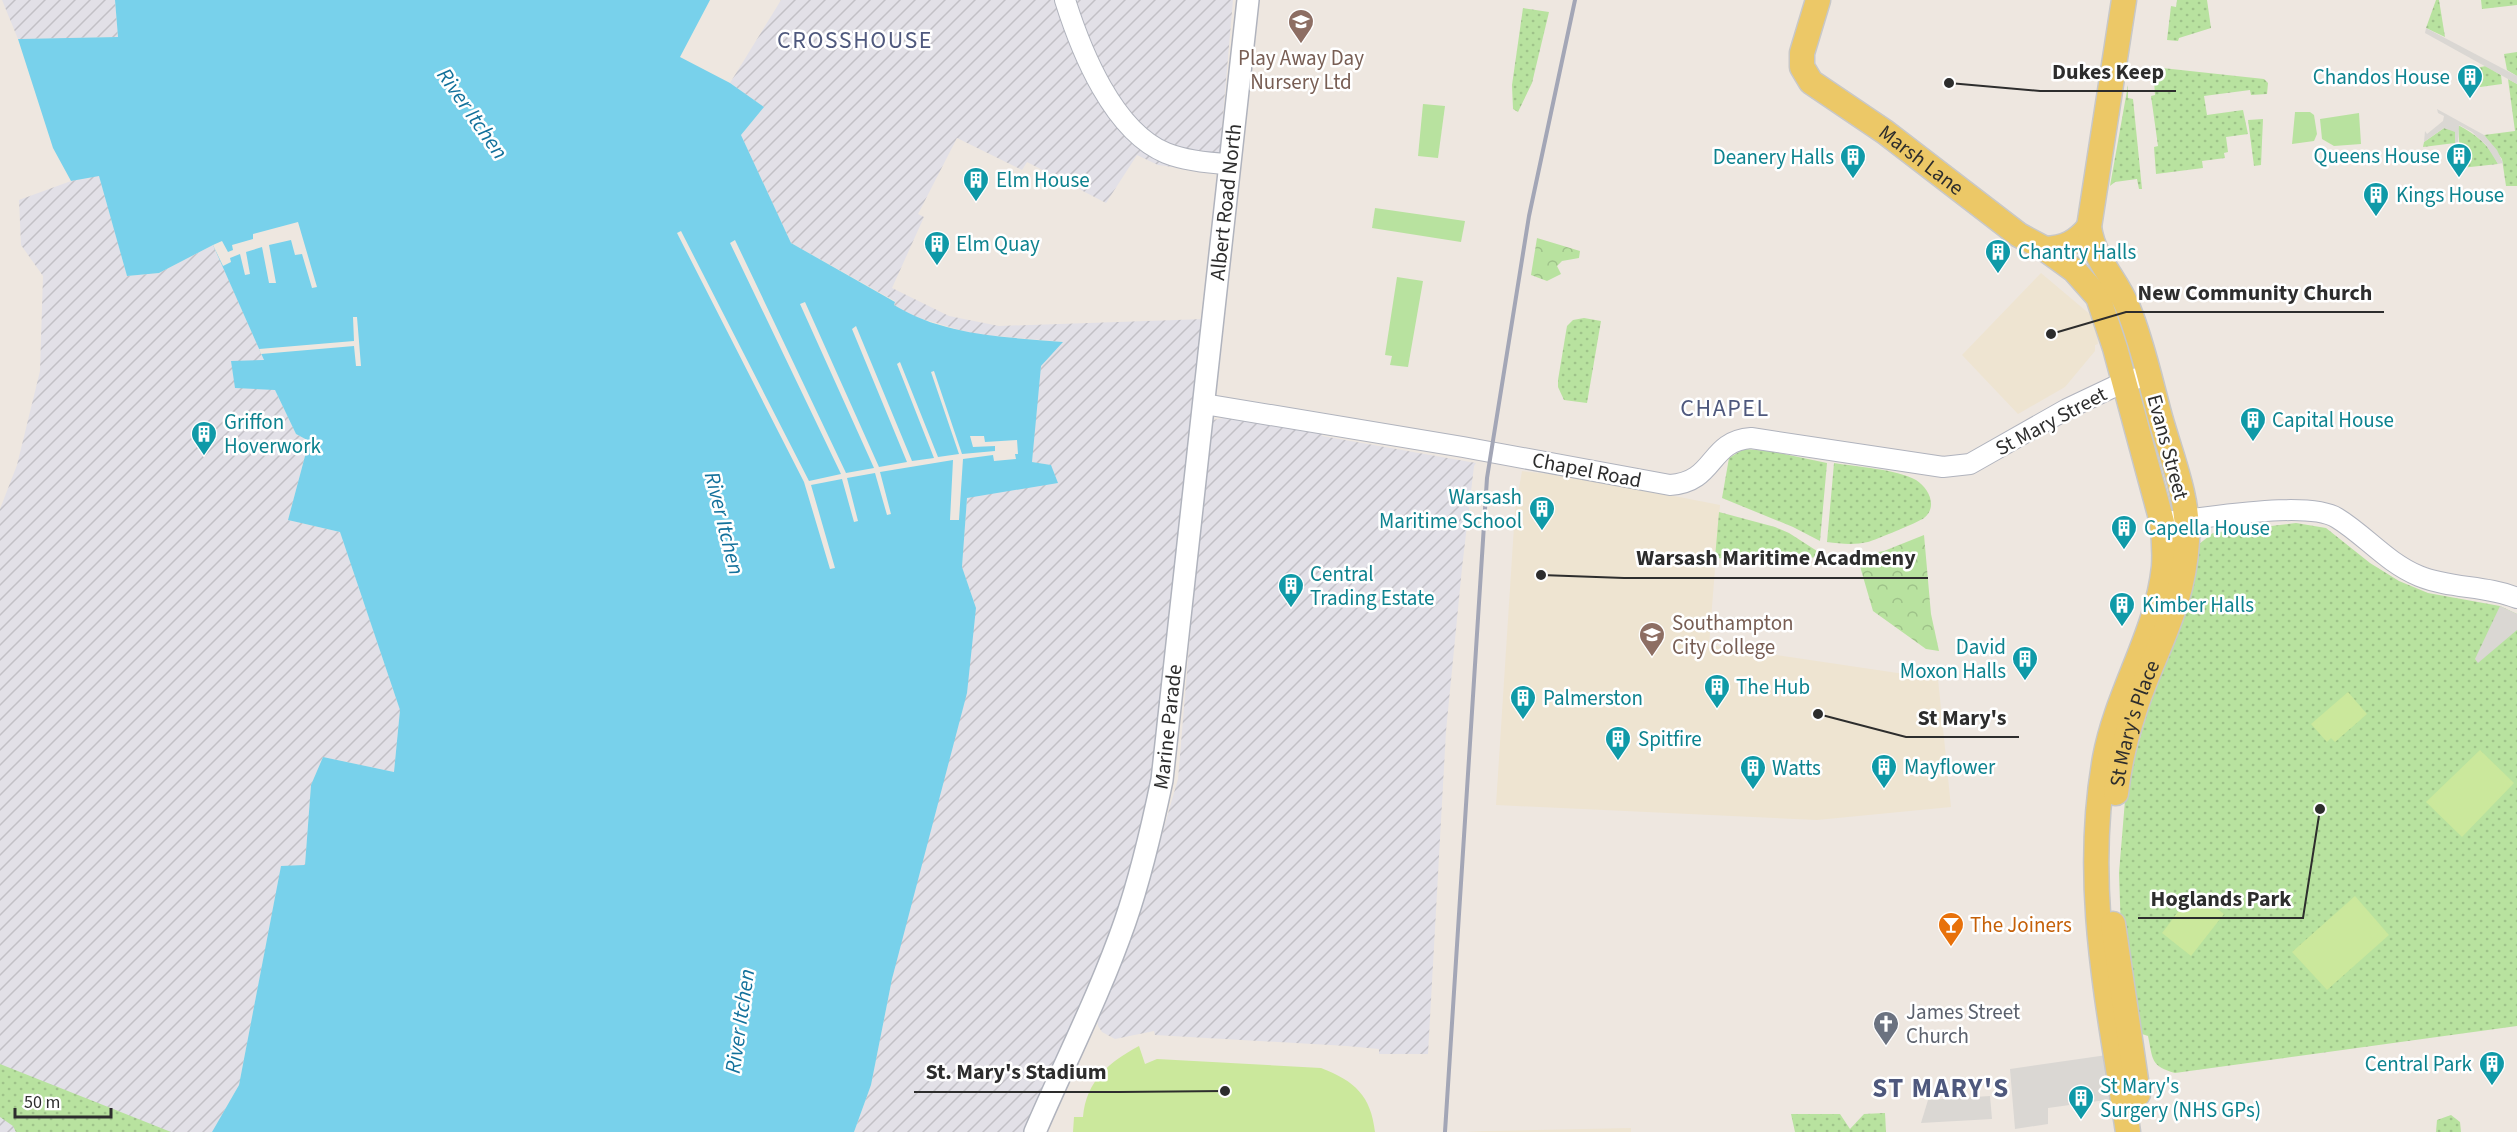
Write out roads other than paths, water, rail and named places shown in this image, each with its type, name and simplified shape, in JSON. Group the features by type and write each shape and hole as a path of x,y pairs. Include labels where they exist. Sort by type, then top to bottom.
{"main road":[{"name":"Albert Road North","path":"1204,404 1248,0"},
{"name":"Marsh Lane","path":"1818,0 1802,53 1802,67 1805,75 1819,89 1885,132 2019,235 2045,249 2074,270 2098,297 2106,315 2124,382"},
{"path":"2124,0 2089,227 2096,254 2127,306 2149,375"},
{"path":"2045,249 2074,242 2089,227"},
{"name":"Evans Street","path":"2149,375 2180,488 2186,520"},
{"name":"Evans Street","path":"2124,382 2162,522"},
{"name":"Marine Parade","path":"1035,1132 1079,1036 1125,922 1147,848 1162,780 1204,404"},
{"name":"St Mary's Place","path":"2136,1116 2115,940 2111,887 2113,820 2117,782 2136,707 2172,618 2181,587 2187,539 2186,520"},
{"name":"St Mary's Place","path":"2136,1116 2101,961 2095,871 2096,838 2105,755 2125,688 2152,620 2161,586 2164,558 2162,522"},
{"path":"2128,1132 2136,1116"}],"street":[{"path":"1065,0 1089,62 1113,103 1147,141 1174,156 1229,164"},
{"name":"St Mary Street","path":"1953,468 1976,462 2067,409 2124,382 2149,375"},
{"name":"Chapel Road","path":"1204,404 1463,447 1670,485 1695,480 1724,447 1737,440 1750,438 1953,468"},
{"path":"2162,522 2302,509 2325,512 2348,525 2389,559 2416,576 2450,585 2495,590 2517,598"},
{"path":"2495,590 2517,583"}],"water":[{"name":"River Itchen","path":"115,0 710,0 680,57 730,83 764,107 741,135 791,243 895,302 894,305 933,323 976,333 1063,342 1041,366 1032,462 1051,465 1058,483 967,498 962,567 976,608 967,693 892,979 871,1085 854,1132 212,1132 239,1085 281,866 305,865 311,785 323,757 394,772 400,710 340,532 288,520 309,441 296,434 275,390 235,388 231,361 264,360 213,245 159,273 127,276 99,176 71,181 53,148 18,39 118,37"}],"railway":[{"path":"1445,1132 1487,478 1529,216 1575,0"}],"place":[{"name":"Play Away Day Nursery Ltd","path":"1301,45"},
{"name":"Dukes Keep","path":"1949,83"},
{"name":"Chandos House","path":"2470,100"},
{"name":"Queens House","path":"2459,179"},
{"name":"Deanery Halls","path":"1853,180"},
{"name":"Elm House","path":"976,203"},
{"name":"Kings House","path":"2376,218"},
{"name":"Elm Quay","path":"937,267"},
{"name":"Chantry Halls","path":"1998,275"},
{"name":"New Community Church","path":"2051,334"},
{"name":"Capital House","path":"2253,443"},
{"name":"Griffon Hoverwork","path":"204,457"},
{"name":"Warsash Maritime School","path":"1542,532"},
{"name":"Capella House","path":"2124,551"},
{"name":"Warsash Maritime Acadmeny","path":"1541,575"},
{"name":"Central Trading Estate","path":"1291,609"},
{"name":"Kimber Halls","path":"2122,628"},
{"name":"Southampton City College","path":"1652,658"},
{"name":"David Moxon Halls","path":"2025,682"},
{"name":"The Hub","path":"1717,710"},
{"name":"St Mary's","path":"1818,714"},
{"name":"Palmerston","path":"1523,721"},
{"name":"Spitfire","path":"1618,762"},
{"name":"Mayflower","path":"1884,790"},
{"name":"Watts","path":"1753,791"},
{"name":"Hoglands Park","path":"2320,809"},
{"name":"The Joiners","path":"1951,948"},
{"name":"James Street Church","path":"1886,1047"},
{"name":"Central Park","path":"2492,1087"},
{"name":"St. Mary's Stadium","path":"1225,1091"},
{"name":"St Mary's Surgery (NHS GPs)","path":"2081,1121"}],"district":[{"name":"CROSSHOUSE","path":"855,40"},
{"name":"CHAPEL","path":"1725,408"},
{"name":"ST MARY'S","path":"1941,1088"}]}
